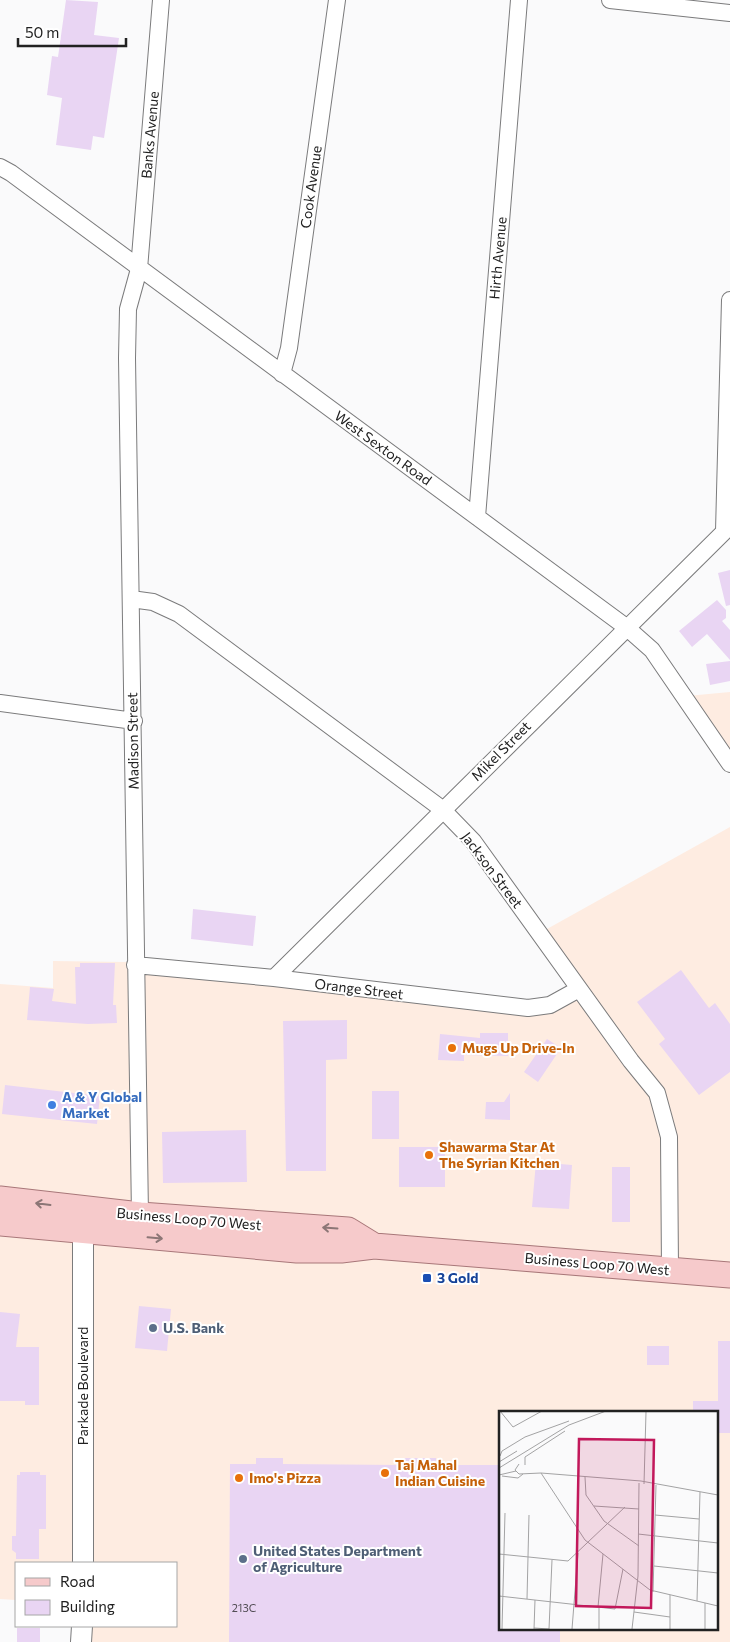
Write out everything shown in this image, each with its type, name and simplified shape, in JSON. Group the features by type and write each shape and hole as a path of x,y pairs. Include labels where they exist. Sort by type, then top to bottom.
{"main road":[{"name":"Business Loop 70 West","path":"0,1198 82,1220 297,1250 341,1250 374,1246 730,1275"},
{"name":"Business Loop 70 West","path":"0,1223 82,1220 140,1215 348,1230 374,1246"}],"street":[{"name":"Banks Avenue","path":"139,269 161,0"},
{"name":"Cook Avenue","path":"282,374 289,348 337,0"},
{"name":"Hirth Avenue","path":"477,517 518,0"},
{"path":"610,0 730,13"},
{"name":"West Sexton Road","path":"0,167 12,173 139,269 626,628 652,650 730,764"},
{"name":"Madison Street","path":"139,269 128,309 128,319 134,721 135,965 140,1215"},
{"path":"727,528 730,300"},
{"name":"Mikel Street","path":"274,978 727,528"},
{"name":"Jackson Street","path":"131,599 154,602 179,614 442,809 473,841 630,1061 657,1093 669,1137 670,1270"},
{"path":"0,703 134,721"},
{"name":"Orange Street","path":"135,965 274,978 528,1008 550,1005 579,989"},
{"name":"Parkade Boulevard","path":"82,1220 84,1452 82,1562"},
{"path":"82,1627 82,1642"}],"shaded area":[{"path":"730,692 730,763 687,696"},
{"path":"730,827 730,1642 80,1642 80,1627 178,1627 178,1562 15,1562 15,1600 0,1599 0,984 53,988 53,961 125,962 529,1007 578,989 538,934"}],"building":[{"path":"66,0 98,2 94,35 119,38 104,138 93,136 91,150 56,145 62,98 47,95 52,56 58,57"},
{"path":"730,570 730,605 726,606 718,573"},
{"path":"717,600 726,610 726,618 722,621 730,630 730,660 707,634 692,647 679,631"},
{"path":"730,661 730,681 710,685 706,664"},
{"path":"193,909 256,916 253,946 191,939"},
{"path":"80,963 115,963 113,1005 116,1005 117,1023 88,1024 27,1020 30,987 54,989 52,1001 76,1004 75,967 80,967"},
{"path":"681,970 709,1008 715,1003 730,1024 730,1072 699,1095 659,1044 665,1039 637,1002"},
{"path":"347,1020 347,1059 326,1060 326,1171 286,1171 283,1021"},
{"path":"480,1033 508,1033 508,1056 464,1055 464,1061 438,1060 440,1034 480,1038"},
{"path":"547,1039 561,1048 538,1082 524,1072"},
{"path":"5,1085 100,1096 97,1124 2,1114"},
{"path":"372,1091 399,1091 399,1139 372,1139"},
{"path":"510,1093 510,1120 485,1119 486,1102 504,1102"},
{"path":"246,1130 247,1182 163,1183 162,1132"},
{"path":"399,1147 445,1147 445,1187 399,1187"},
{"path":"536,1162 572,1165 569,1209 532,1207"},
{"path":"612,1167 630,1167 630,1222 612,1222"},
{"name":"U.S. Bank","path":"139,1306 171,1309 167,1351 135,1348"},
{"path":"0,1312 20,1314 16,1347 39,1347 39,1405 25,1405 25,1401 0,1401"},
{"path":"718,1341 730,1341 730,1433 718,1433 718,1411 693,1411 693,1401 718,1401"},
{"path":"647,1346 669,1346 669,1365 647,1365"},
{"path":"256,1458 283,1458 283,1464 399,1465 399,1458 436,1458 436,1465 499,1465 499,1630 560,1630 560,1642 229,1642 230,1464 256,1464"},
{"path":"20,1472 40,1472 40,1475 46,1475 46,1529 39,1529 39,1559 16,1559 16,1553 12,1550 12,1536 16,1536 17,1475 20,1475"},
{"path":"17,1628 40,1628 40,1642 17,1642"}],"place":[{"name":"Mugs Up Drive-In","path":"452,1048"},
{"name":"A & Y Global Market","path":"52,1105"},
{"name":"Shawarma Star At The Syrian Kitchen","path":"429,1155"},
{"name":"3 Gold","path":"427,1278"},
{"name":"U.S. Bank","path":"153,1328"},
{"name":"Taj Mahal Indian Cuisine","path":"385,1473"},
{"name":"Imo's Pizza","path":"239,1478"},
{"name":"United States Department of Agriculture","path":"243,1559"}]}
